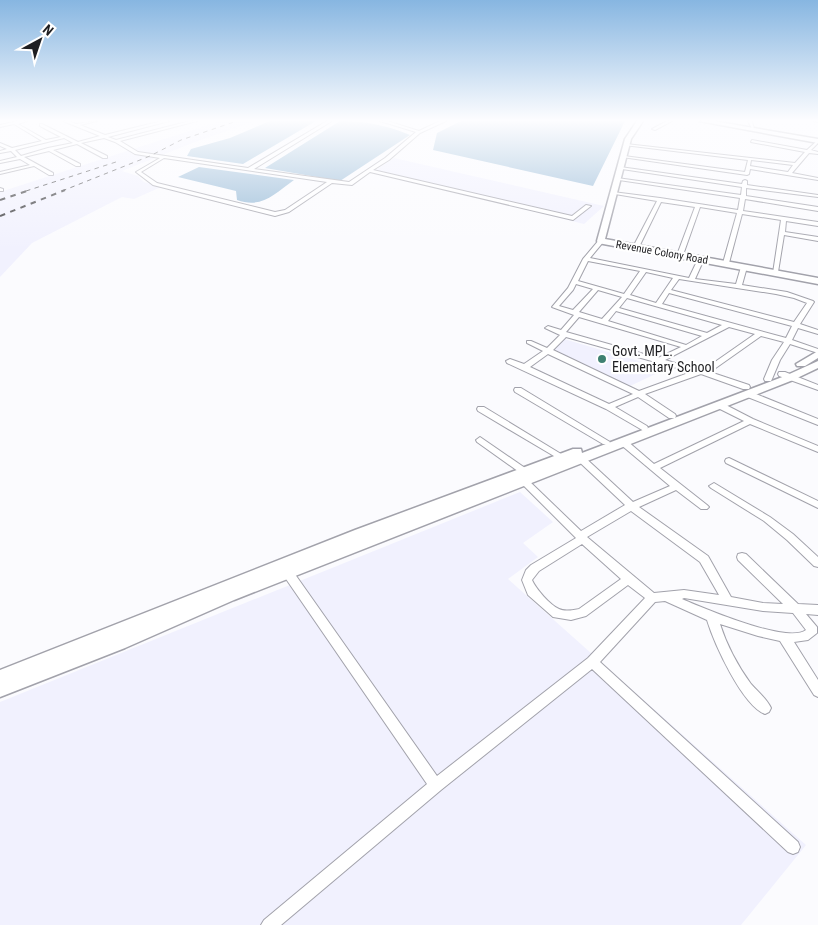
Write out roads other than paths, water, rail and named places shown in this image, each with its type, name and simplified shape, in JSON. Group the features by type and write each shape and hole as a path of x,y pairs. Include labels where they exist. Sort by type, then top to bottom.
{"street":[{"path":"152,164 138,172 155,184 275,214 287,211 330,182"},
{"path":"207,164 350,184 380,164"},
{"path":"248,170 258,164"},
{"name":"Revenue Colony Road","path":"623,164 601,241 818,281"},
{"path":"676,164 747,174"},
{"path":"789,174 796,164"},
{"path":"0,173 34,165 51,174"},
{"path":"726,263 740,212 748,167 818,180"},
{"path":"622,168 818,196"},
{"path":"371,171 573,218 588,206"},
{"path":"619,179 818,209"},
{"path":"615,192 818,224"},
{"path":"636,247 660,199"},
{"path":"680,255 698,205"},
{"path":"775,272 784,219"},
{"path":"782,233 818,239"},
{"path":"601,241 586,259 571,289 555,307 687,347"},
{"path":"586,259 691,280 738,286 809,300 811,302 776,360 768,379"},
{"path":"691,280 701,259"},
{"path":"738,286 744,266"},
{"path":"602,322 626,296 644,270"},
{"path":"658,305 677,277"},
{"path":"574,282 761,333 818,352"},
{"path":"525,367 548,351 597,288"},
{"path":"667,291 818,332"},
{"path":"615,309 706,335"},
{"path":"658,361 729,324"},
{"path":"548,328 701,372 818,422"},
{"path":"609,407 701,372 761,333"},
{"path":"530,342 639,394 672,416"},
{"path":"573,456 623,442 719,406 768,379 785,376 818,352"},
{"path":"510,361 609,407 644,428"},
{"path":"0,689 119,643 606,442 672,416 747,391 818,364"},
{"path":"785,376 818,388"},
{"path":"518,390 606,442"},
{"path":"719,406 750,421 818,448"},
{"path":"481,408 573,456 632,505 704,559 727,600"},
{"path":"653,468 750,421"},
{"path":"480,440 525,477 582,538 628,579 659,597 732,624 784,637 805,637 813,630 794,608 742,557"},
{"path":"623,442 653,468 704,507"},
{"path":"729,461 818,504"},
{"path":"0,678 360,534 525,477"},
{"path":"628,579 582,613 571,616 558,614 532,592 527,580 530,573 632,505 677,486"},
{"path":"714,486 767,519 818,563"},
{"path":"288,573 436,785"},
{"path":"269,925 436,785 592,662 659,597 684,594 763,606 818,610"},
{"path":"712,617 729,659 751,694 766,708"},
{"path":"784,637 818,691"},
{"path":"592,662 793,848"}],"water":[{"path":"271,164 366,164 340,181 265,168"},
{"path":"496,164 604,164 593,186"},
{"path":"199,167 294,180 267,199 254,203 246,202 237,200 236,191 178,177"}],"railway":[{"path":"26,191 109,164"},
{"path":"62,191 129,164"},
{"path":"0,200 30,190"},
{"path":"0,216 65,190"}],"place":[{"name":"Govt. MPL. Elementary School","path":"602,359"}]}
